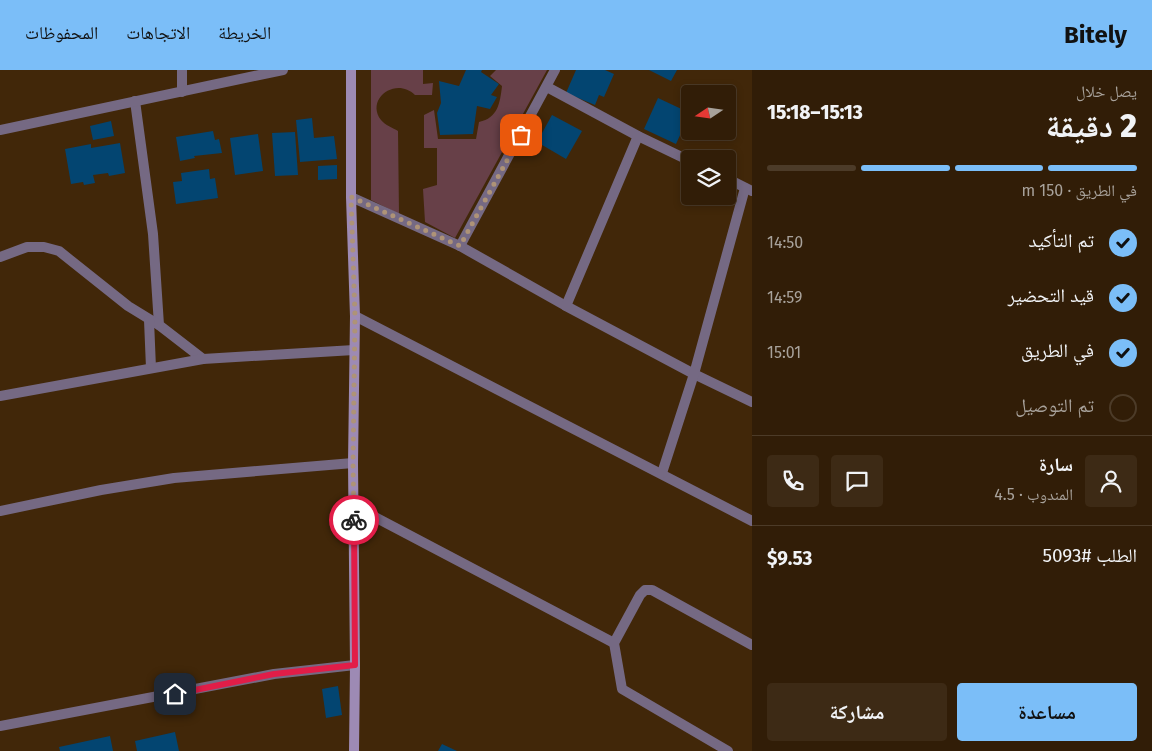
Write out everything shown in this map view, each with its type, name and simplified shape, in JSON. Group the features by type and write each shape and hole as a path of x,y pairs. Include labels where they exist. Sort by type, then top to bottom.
{"main road":[{"path":"351,70 351,197 355,316 353,463 354,751"}],"street":[{"path":"182,70 182,92"},
{"path":"0,130 282,70"},
{"path":"460,246 555,70"},
{"path":"547,87 681,157"},
{"path":"135,101 153,234 154,323 151,368"},
{"path":"566,306 638,136"},
{"path":"662,473 749,190 736,183"},
{"path":"351,197 460,246 566,306 694,374 752,402"},
{"path":"0,257 27,247 44,247 59,251 128,306 203,359"},
{"path":"355,316 752,520"},
{"path":"0,396 203,359 354,350"},
{"path":"0,511 101,490 174,478 353,463"},
{"path":"354,506 614,643"},
{"path":"728,751 622,689 614,643 640,595 645,590 652,590 752,645"},
{"path":"0,726 274,674 355,665"}],"shaded area":[{"path":"371,70 423,70 423,84 433,83 432,95 415,95 407,90 392,89 385,92 377,105 377,112 381,120 398,131 399,214 371,200"},
{"path":"496,70 547,70 455,238 425,222 423,189 437,185 437,148 424,148 424,115 434,110 438,139 476,139 479,122 490,117 499,104 502,86 490,76"}],"building":[{"path":"466,70 482,70 481,72 499,84 491,95 497,97 490,109 477,106 473,134 440,135 437,113 441,103 439,81 459,86"},
{"path":"576,70 605,70 614,74 604,97 599,95 595,105 566,93"},
{"path":"649,70 677,70 671,81"},
{"path":"658,98 681,109 681,133 676,144 644,129"},
{"path":"552,115 582,131 566,159 537,142"},
{"path":"312,118 314,138 334,136 337,159 300,162 296,120"},
{"path":"111,121 114,136 93,140 90,126"},
{"path":"213,131 215,140 219,139 222,153 194,156 195,158 180,161 176,137"},
{"path":"295,132 298,175 275,176 272,133"},
{"path":"258,134 263,171 235,175 230,138"},
{"path":"120,143 125,173 109,176 108,173 93,175 95,183 84,185 83,182 71,184 65,149 91,144 91,148"},
{"path":"337,165 337,179 318,180 318,166"},
{"path":"209,169 210,179 215,178 218,198 176,204 173,182 182,181 181,173"},
{"path":"338,686 342,715 326,718 322,689"},
{"path":"175,732 179,751 137,751 135,741"},
{"path":"110,736 113,751 60,751 59,747"},
{"path":"442,744 457,751 438,751"}],"way so far":[{"path":"354,520 355,316 351,197 460,246 521,135"}],"route":[{"path":"175,694 274,674 355,665 354,520"}]}
